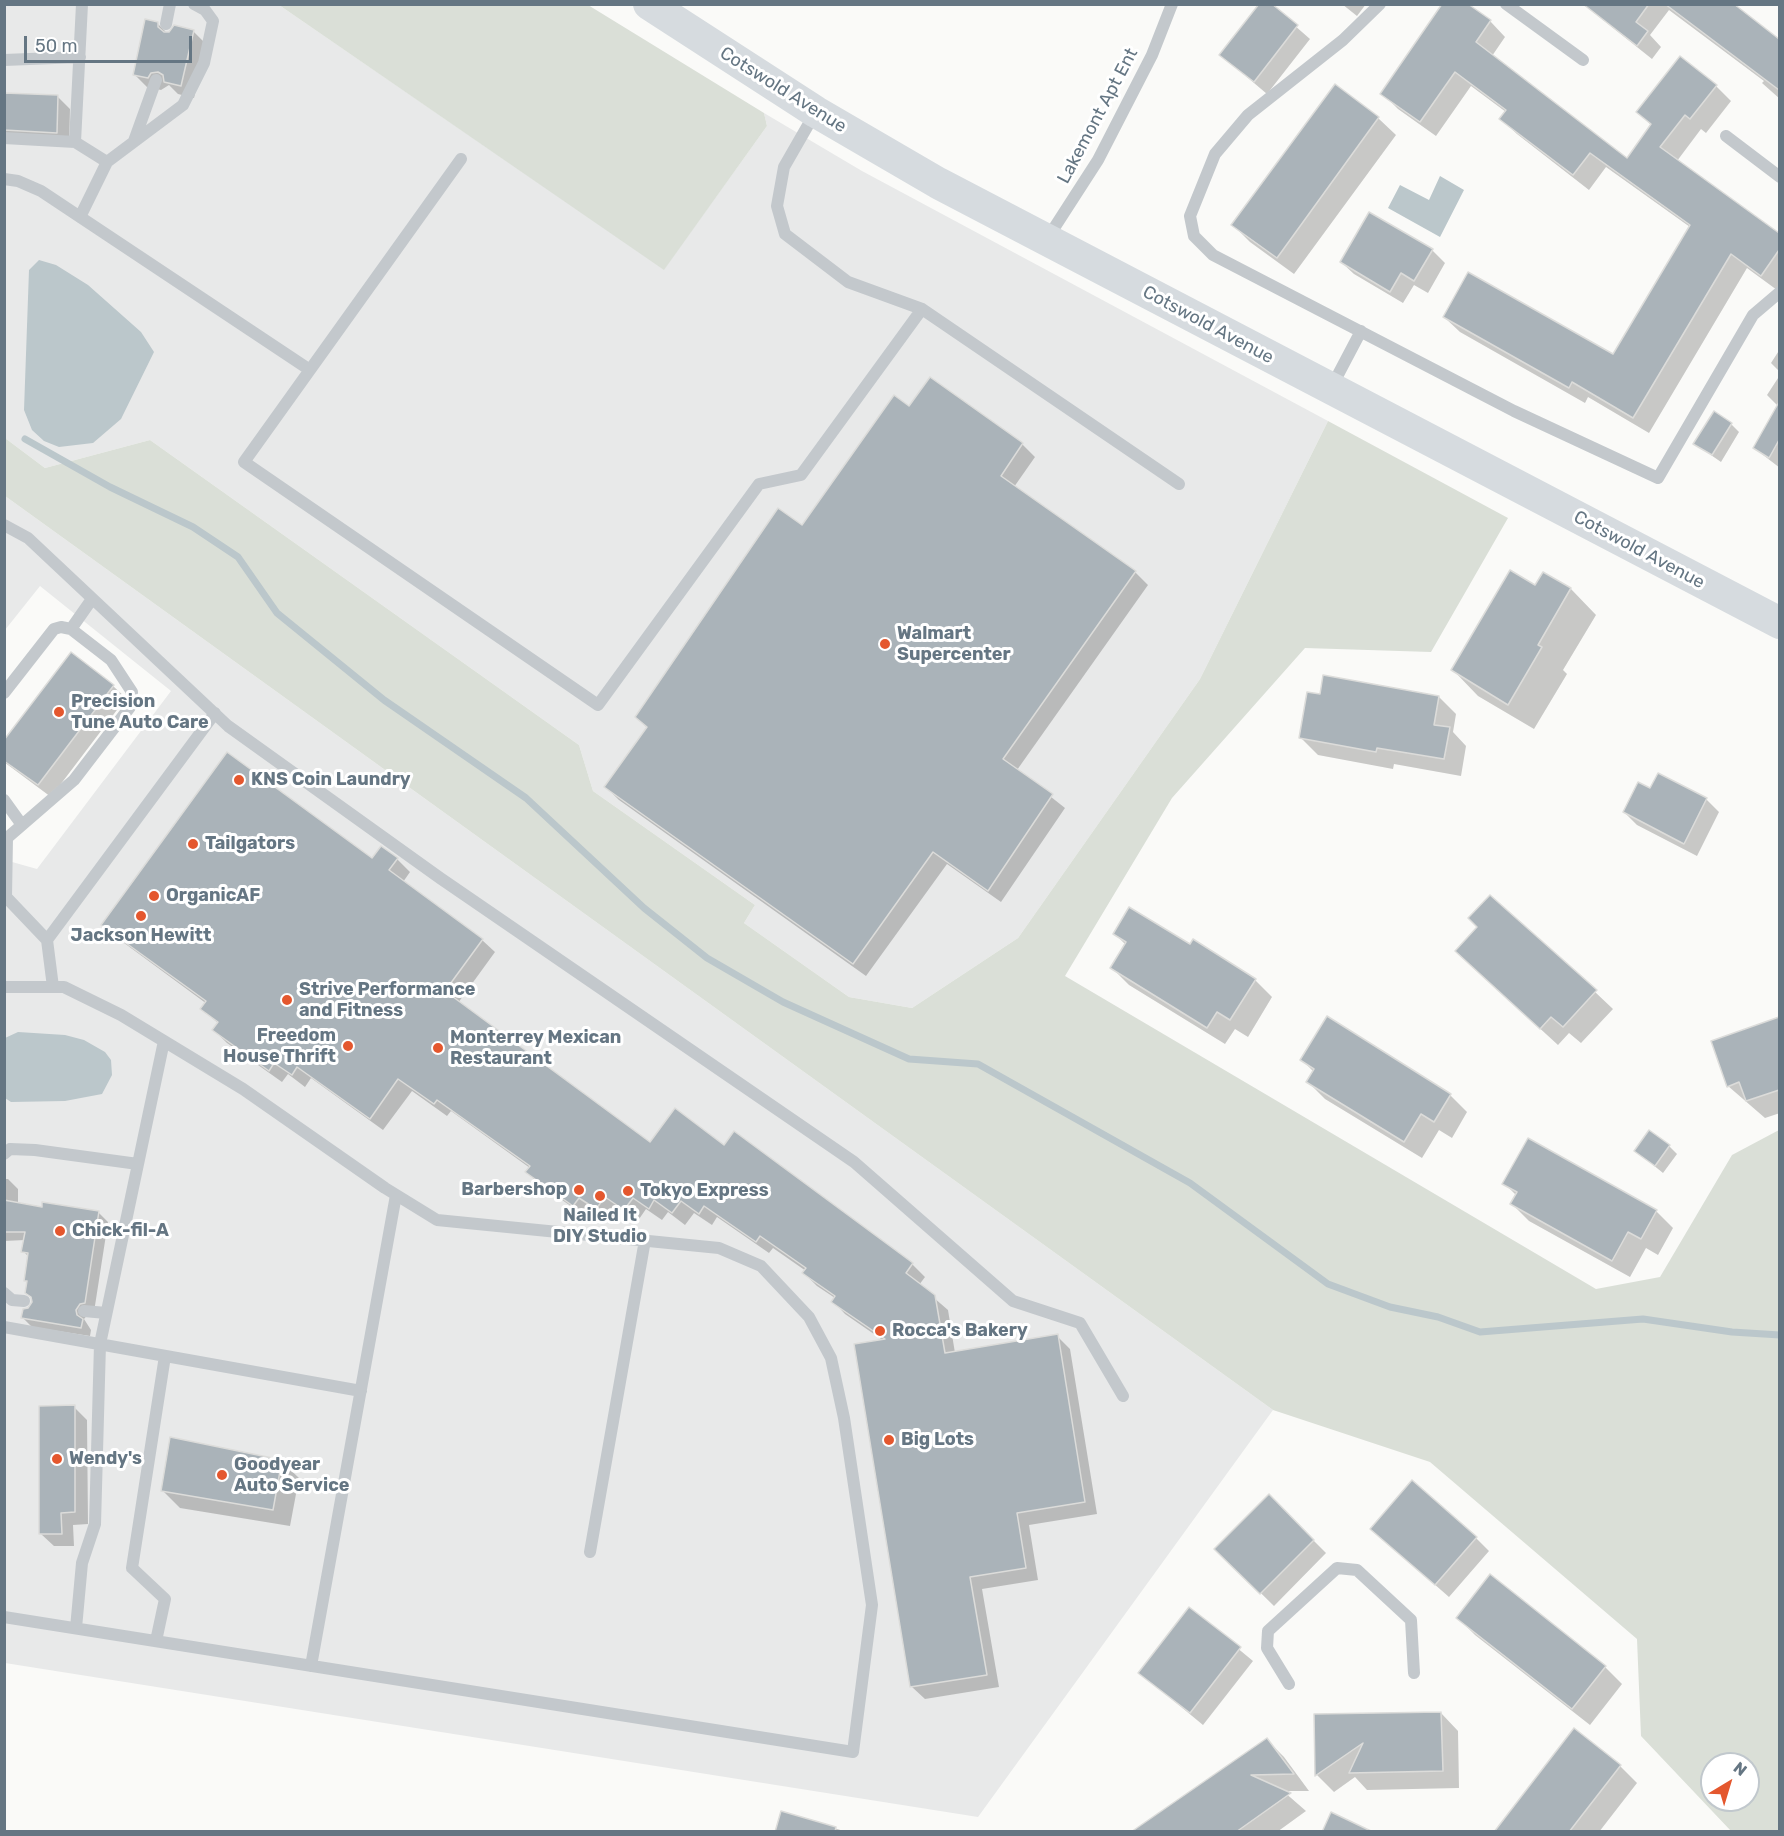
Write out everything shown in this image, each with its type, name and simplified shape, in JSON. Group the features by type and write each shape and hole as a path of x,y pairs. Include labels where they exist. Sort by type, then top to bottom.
{"street":[{"name":"Cotswold Avenue","path":"649,4 816,112 938,183 1779,623"}],"lane":[{"path":"75,142 82,4"},
{"path":"166,24 170,4"},
{"path":"80,217 107,162 183,105 204,63 213,21 205,10 194,4"},
{"name":"Lakemont Apt Ent","path":"1047,240 1098,160 1152,55 1172,4"},
{"path":"1380,4 1343,40 1248,115 1215,154 1190,216 1194,236 1213,255 1514,411 1658,478 1753,315 1779,292"},
{"path":"1506,4 1583,60"},
{"path":"4,60 80,57"},
{"path":"134,142 156,80"},
{"path":"816,112 784,167 777,206 785,234 848,282 922,309 1179,484"},
{"path":"1726,136 1779,177"},
{"path":"4,138 75,142 107,162"},
{"path":"461,159 244,462 598,705 759,484 801,475 922,309"},
{"path":"4,179 18,181 40,191 310,370"},
{"path":"1331,389 1361,331"},
{"path":"4,525 28,538 214,713 440,878 854,1162 1013,1301 1080,1323 1123,1396"},
{"path":"71,629 92,599"},
{"path":"4,693 54,629 71,629 111,660 132,692 130,707 74,780 7,838 6,897 47,940 54,987"},
{"path":"47,940 214,713"},
{"path":"4,800 22,825"},
{"path":"4,987 64,987 102,1005 243,1089 396,1195 437,1220 719,1248 761,1266 808,1317 831,1358 844,1418 872,1605 853,1752 4,1617"},
{"path":"76,1628 82,1563 95,1524 100,1344 164,1041"},
{"path":"4,1154 10,1149 35,1150 138,1164"},
{"path":"311,1666 396,1195"},
{"path":"590,1552 645,1240"},
{"path":"4,1293 12,1300 24,1301"},
{"path":"84,1311 106,1313"},
{"path":"4,1327 361,1391"},
{"path":"156,1641 165,1599 132,1568 165,1356"},
{"path":"1289,1684 1267,1648 1268,1631 1337,1568 1357,1569 1411,1620 1414,1673"}],"shaded area":[{"path":"4,5 279,5 664,269 767,126 764,113 862,171 1328,421 1200,679 1018,938 912,1008 849,997 744,923 755,905 593,791 579,745 150,440 45,468 5,438"},
{"path":"279,5 588,5 764,113 767,126 664,270"},
{"path":"1440,176 1464,190 1440,237 1388,208 1400,185 1429,200"},
{"path":"39,260 56,265 88,285 141,332 154,352 121,419 93,443 59,447 44,441 32,430 24,410 29,270"},
{"path":"1328,421 1508,518 1431,652 1305,648 1172,798 1065,976 1596,1289 1660,1277 1732,1155 1779,1130 1779,1831 1731,1831 1713,1812 1760,1812 1760,1752 1700,1752 1700,1798 1641,1736 1637,1639 1430,1462 1273,1410 5,496 5,438 45,468 150,440 579,745 593,791 755,905 744,923 849,997 912,1008 1018,938 1200,679"},
{"path":"5,496 1273,1410 978,1817 5,1663 5,860 37,869 171,691 40,586 5,630"},
{"path":"18,1032 65,1035 84,1040 105,1052 111,1060 112,1075 102,1094 65,1101 11,1102 5,1098 5,1038"}],"building":[{"path":"1259,4 1272,4 1298,25 1254,82 1219,55"},
{"path":"1442,4 1468,4 1491,20 1476,42 1627,158 1651,124 1636,112 1680,56 1717,85 1690,119 1685,115 1660,147 1779,233 1779,250 1761,276 1731,254 1633,418 1572,382 1569,388 1443,317 1468,272 1613,354 1690,225 1590,153 1573,175 1499,119 1506,110 1455,72 1420,122 1380,94"},
{"path":"1583,4 1649,4 1636,22 1648,31 1637,46"},
{"path":"1665,4 1734,4 1779,39 1779,90"},
{"path":"145,19 158,22 158,27 164,32 169,32 174,25 194,30 181,86 164,82 163,75 158,72 151,73 148,78 133,75"},
{"path":"1335,84 1379,117 1277,258 1231,225"},
{"path":"4,93 58,95 57,133 4,130"},
{"path":"1369,212 1433,249 1414,281 1401,273 1390,292 1340,262"},
{"name":"Walmart Supercenter","path":"930,377 1023,443 1001,476 1136,571 1003,759 1053,794 988,891 933,852 853,964 604,787 647,727 635,717 778,508 802,525 894,395 909,406"},
{"path":"1779,402 1779,440 1769,458 1753,448"},
{"path":"1714,411 1732,423 1712,455 1693,444"},
{"path":"1510,570 1535,585 1543,572 1571,588 1538,645 1542,647 1508,705 1451,670"},
{"name":"Precision Tune Auto Care","path":"71,652 114,685 38,785 4,761 4,740"},
{"path":"1323,675 1439,696 1434,725 1450,727 1444,759 1377,748 1376,752 1299,738 1307,692 1320,694"},
{"path":"227,752 372,858 381,846 398,858 389,870 483,939 445,991 650,1142 675,1108 724,1145 734,1131 913,1263 906,1273 935,1295 945,1353 1058,1334 1085,1502 1017,1513 1026,1568 970,1577 987,1675 910,1687 854,1344 885,1339 831,1302 835,1296 802,1273 806,1268 760,1236 756,1242 704,1206 699,1214 681,1201 672,1213 654,1200 649,1209 633,1198 624,1210 605,1197 596,1209 579,1198 573,1206 525,1172 530,1166 437,1100 434,1104 398,1079 370,1119 297,1067 292,1075 274,1063 269,1071 212,1030 218,1022 200,1009 206,1001 101,925"},
{"path":"1658,773 1707,798 1684,844 1623,812 1638,782 1650,788"},
{"path":"1490,895 1597,990 1563,1027 1551,1017 1540,1029 1455,951 1477,927 1468,918"},
{"path":"1129,907 1190,944 1193,939 1256,979 1230,1020 1217,1012 1207,1028 1110,968 1126,942 1113,934"},
{"path":"1327,1016 1451,1094 1434,1122 1421,1114 1404,1142 1306,1082 1314,1069 1300,1060"},
{"path":"1779,1017 1779,1090 1746,1101 1739,1082 1727,1087 1711,1041"},
{"path":"1649,1130 1670,1145 1655,1166 1634,1151"},
{"path":"1528,1138 1657,1210 1641,1239 1628,1232 1612,1261 1510,1204 1517,1192 1502,1184"},
{"name":"Chick-fil-A","path":"4,1200 42,1207 42,1202 99,1211 85,1303 80,1304 76,1310 77,1315 83,1319 81,1328 21,1318 23,1309 28,1308 32,1302 31,1297 25,1293 27,1281 24,1281 28,1253 21,1252 25,1232 4,1232"},
{"name":"Wendy's","path":"75,1405 75,1512 61,1513 62,1534 39,1534 39,1406"},
{"name":"Goodyear Auto Service","path":"170,1437 282,1460 273,1510 161,1491"},
{"path":"1412,1480 1477,1537 1435,1585 1370,1529"},
{"path":"1269,1494 1314,1540 1260,1594 1214,1549"},
{"path":"1490,1574 1606,1666 1572,1709 1456,1618"},
{"path":"1189,1607 1241,1647 1190,1713 1138,1673"},
{"path":"1441,1712 1443,1771 1349,1773 1363,1743 1315,1776 1314,1714"},
{"path":"1574,1728 1621,1765 1569,1832 1494,1832"},
{"path":"1267,1738 1294,1774 1251,1775 1291,1793 1236,1832 1131,1832"},
{"path":"781,1811 836,1827 835,1832 775,1832"},
{"path":"1331,1812 1373,1832 1322,1832"}],"waterway":[{"path":"25,439 110,487 193,527 238,557 277,613 384,700 526,798 644,908 707,958 783,1002 909,1059 978,1064 1190,1183 1328,1284 1390,1307 1438,1317 1480,1332 1643,1319 1732,1332 1780,1335"}],"place":[{"name":"Walmart Supercenter","path":"885,644"},
{"name":"Precision Tune Auto Care","path":"59,712"},
{"name":"KNS Coin Laundry","path":"239,780"},
{"name":"Tailgators","path":"193,844"},
{"name":"OrganicAF","path":"154,896"},
{"name":"Jackson Hewitt","path":"141,916"},
{"name":"Strive Performance and Fitness","path":"287,1000"},
{"name":"Freedom House Thrift","path":"348,1046"},
{"name":"Monterrey Mexican Restaurant","path":"438,1048"},
{"name":"Barbershop","path":"579,1190"},
{"name":"Tokyo Express","path":"628,1191"},
{"name":"Nailed It DIY Studio","path":"600,1196"},
{"name":"Chick-fil-A","path":"60,1231"},
{"name":"Rocca's Bakery","path":"880,1331"},
{"name":"Big Lots","path":"889,1440"},
{"name":"Wendy's","path":"57,1459"},
{"name":"Goodyear Auto Service","path":"222,1475"}]}
